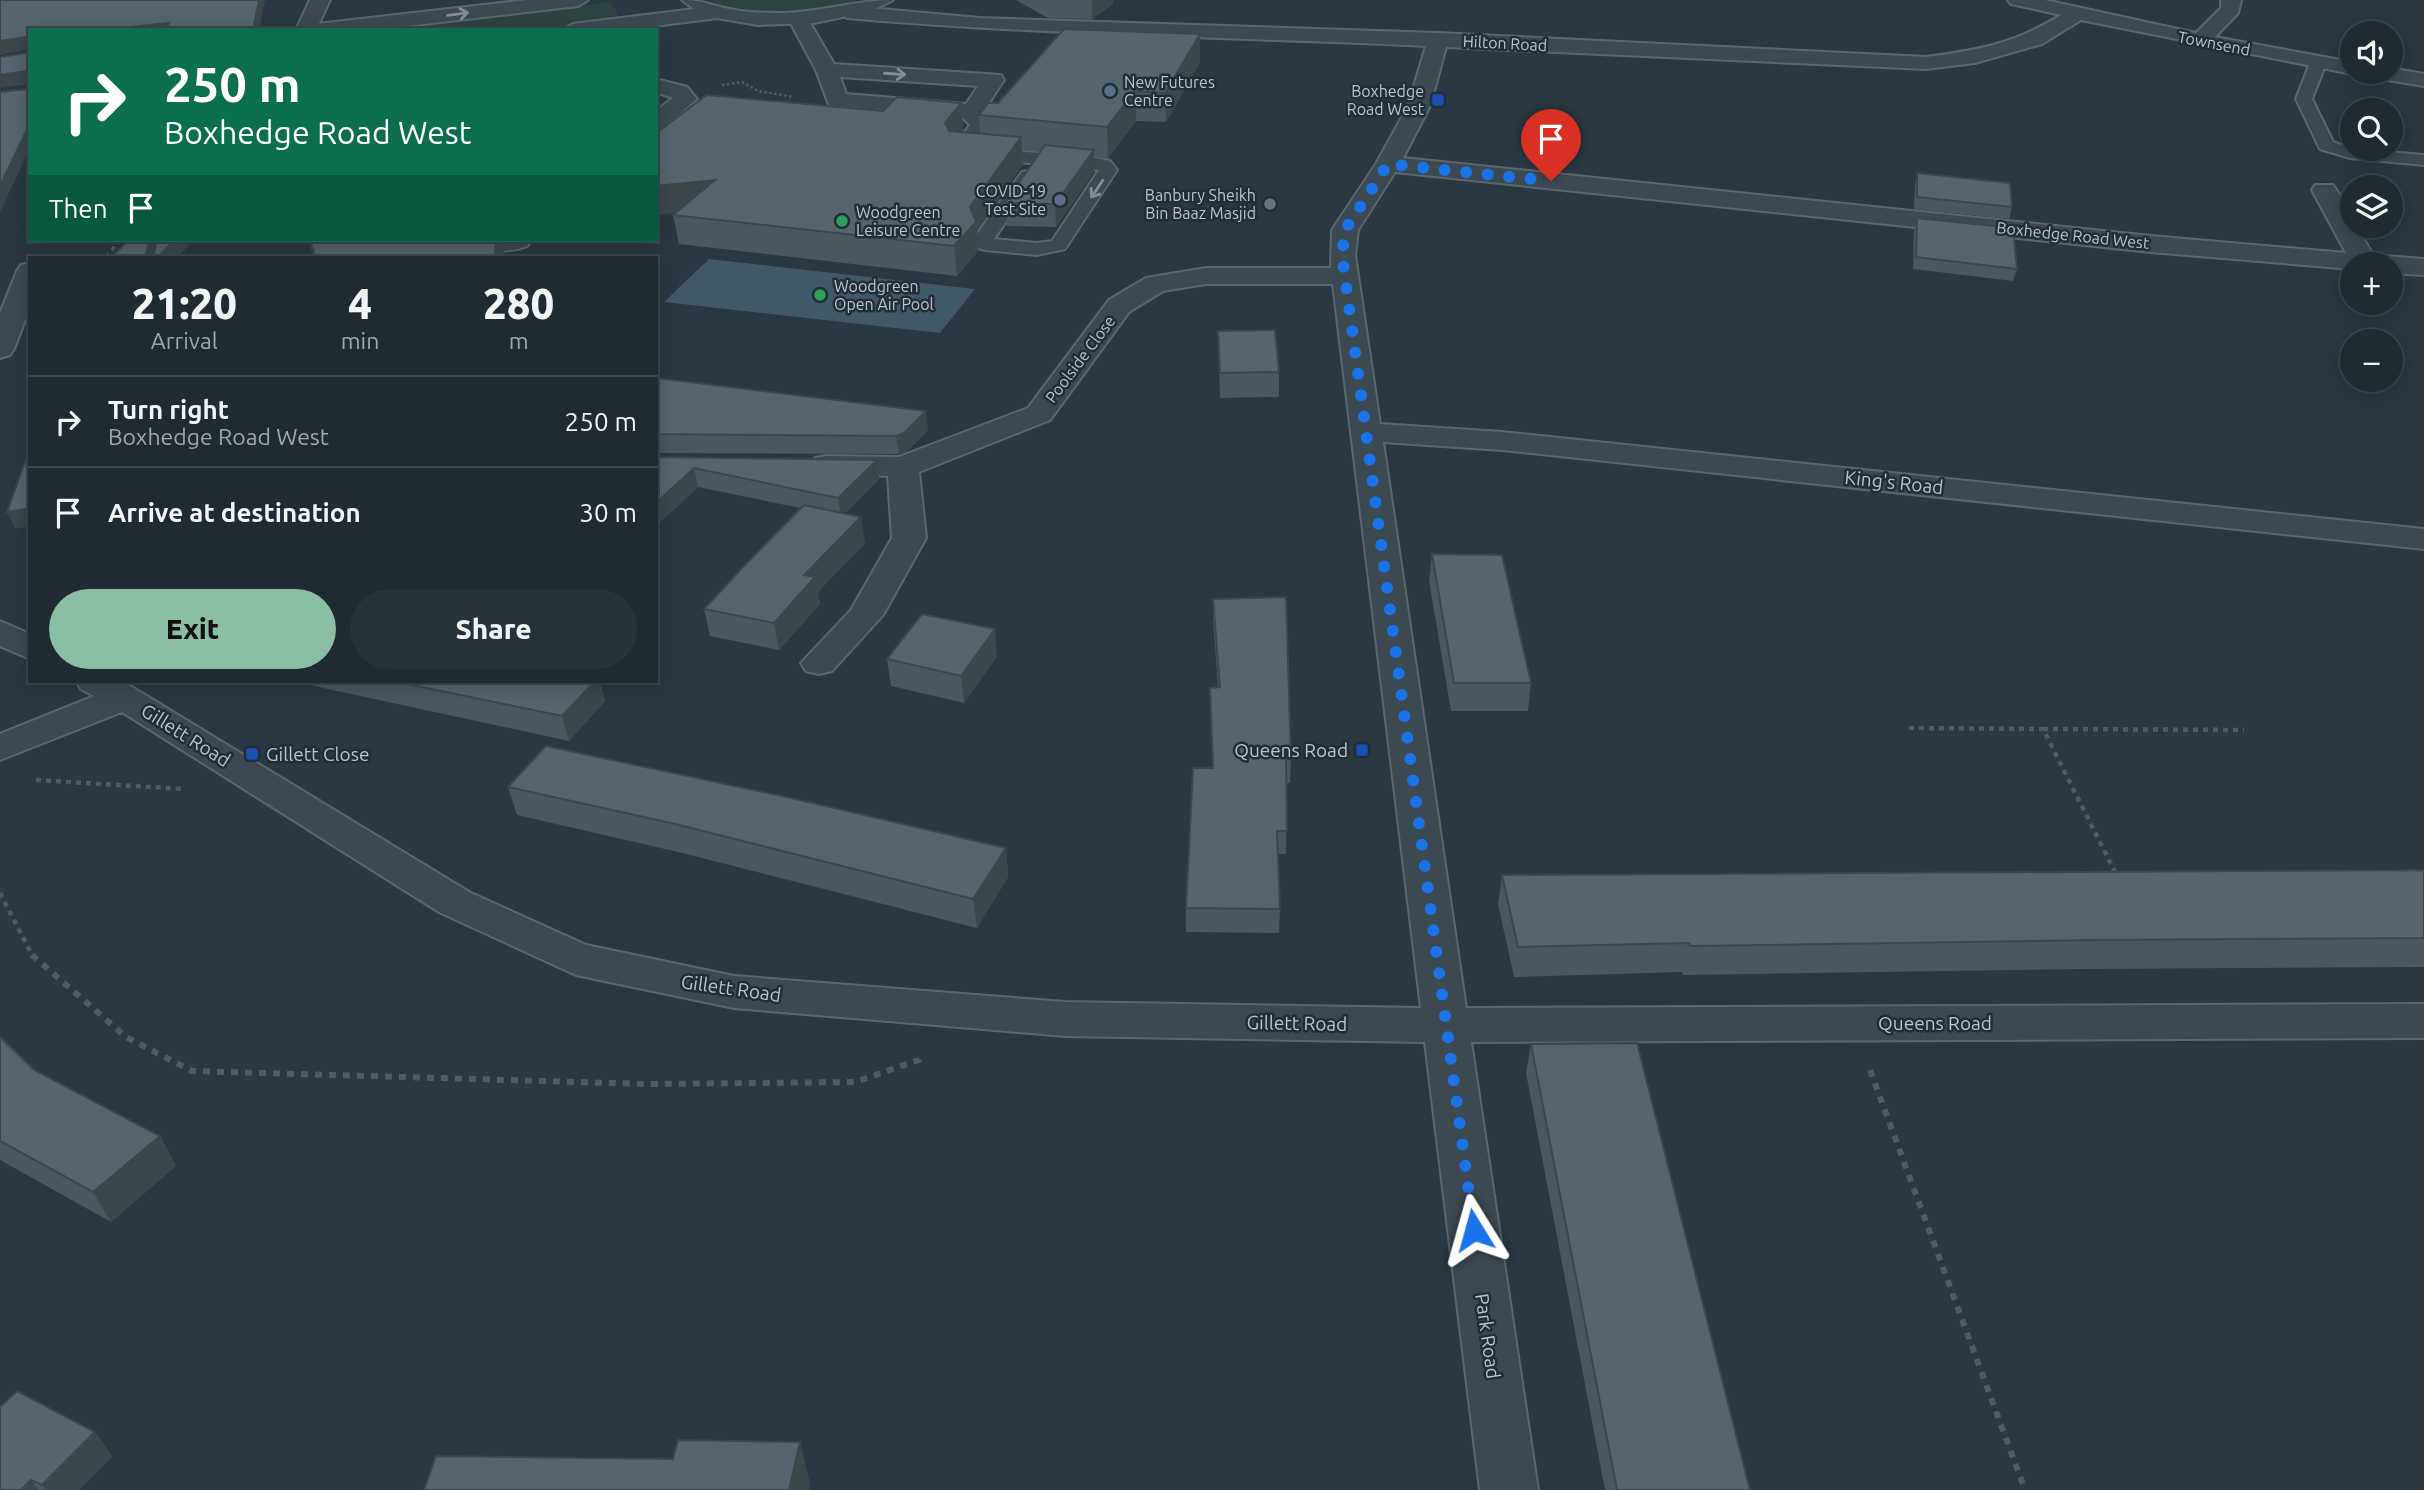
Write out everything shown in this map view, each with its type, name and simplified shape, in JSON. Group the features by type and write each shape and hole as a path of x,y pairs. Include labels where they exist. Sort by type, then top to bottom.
{"street":[{"path":"307,28 320,0"},
{"path":"334,28 578,0"},
{"path":"692,0 717,12 740,16 798,18 847,12 880,1 923,18"},
{"name":"Townsend","path":"2018,0 2200,40 2340,66"},
{"path":"2200,40 2231,9 2231,0"},
{"path":"589,28 717,12"},
{"path":"847,12 923,18"},
{"name":"Hilton Road","path":"923,18 980,24 1130,18 1156,34 1438,39 1926,63 1975,57 2035,40 2077,14"},
{"path":"798,18 827,70 837,100 955,108 971,113 982,125 962,152"},
{"name":"Park Road","path":"1438,39 1419,106 1388,164 1345,230 1345,276 1509,1490"},
{"path":"827,70 993,80 971,113"},
{"path":"2403,76 2424,80"},
{"path":"658,86 679,92 686,100 658,121"},
{"name":"Boxhedge Road West","path":"1388,164 2340,260"},
{"path":"2324,190 2370,252"},
{"path":"429,253 511,242"},
{"path":"0,268 28,261"},
{"name":"Boxhedge Road West","path":"2403,266 2424,267"},
{"path":"0,349 28,273"},
{"name":"Poolside Close","path":"792,464 903,467 1039,414 1119,306 1155,285 1206,276 1345,276"},
{"name":"King's Road","path":"1364,432 1503,441 2424,539"},
{"path":"819,663 864,615 909,538 903,467"},
{"path":"0,632 28,647"},
{"path":"0,748 110,689"},
{"name":"Gillett Road","path":"110,689 454,902 576,959 734,992 1065,1019 1445,1025"},
{"name":"Queens Road","path":"1445,1025 2424,1021"}],"lane":[{"path":"2318,63 2304,99 2326,145 2350,153 2424,160"},
{"path":"962,152 1040,158 1090,162 1104,165 1108,170 1058,245 1037,249 985,244 984,237 1040,158"}],"path":[{"path":"679,92 742,82 758,91 800,98"},
{"path":"107,256 118,242"},
{"path":"1909,728 2244,730"},
{"path":"2043,729 2121,882"},
{"path":"27,779 228,792 254,777"},
{"path":"0,893 34,958 126,1037 192,1071 648,1084 855,1082 919,1060 941,1009"},
{"path":"1853,1024 2025,1490"}],"green space":[{"path":"710,0 857,0 803,12 762,13 725,7"},
{"path":"611,2 621,21 565,28 361,28"}],"water":[{"name":"Woodgreen Open Air Pool","path":"709,259 975,289 940,333 664,302"}],"building":[{"path":"0,0 259,0 253,28 168,28 169,23 121,28 28,28 28,40 25,37 0,41"},
{"path":"1064,29 1200,34 1165,93 1135,91 1107,127 979,115 988,103 998,103"},
{"path":"28,40 28,127 0,186 0,92 27,89 27,71 0,75 0,57 27,53"},
{"path":"707,95 883,111 897,97 961,103 945,123 949,131 1021,137 970,207 976,222 954,246 673,215 715,180 658,186 658,132"},
{"path":"1045,145 1094,150 1055,204 1005,203"},
{"path":"1917,173 2010,183 2012,207 1917,197"},
{"path":"1917,218 2013,228 2017,269 1916,257"},
{"path":"127,242 149,242 145,256 112,256"},
{"path":"157,242 173,242 159,256 153,256"},
{"path":"313,242 496,242 495,256 313,256 314,249 311,250"},
{"path":"1275,330 1279,372 1220,373 1218,331"},
{"path":"658,378 926,411 904,433 896,436 658,434"},
{"path":"28,454 28,508 7,512"},
{"path":"658,457 877,460 838,498 694,468 658,501"},
{"path":"804,505 861,517 804,575 815,577 774,623 704,609 745,565"},
{"path":"1432,554 1502,555 1531,683 1454,683"},
{"path":"1286,597 1291,759 1286,759 1287,831 1277,831 1280,909 1186,908 1193,768 1213,768 1210,688 1220,687 1213,599"},
{"path":"922,614 995,629 961,676 887,659"},
{"path":"403,683 593,683 562,716"},
{"path":"546,746 791,798 1006,848 973,899 671,823 508,787"},
{"path":"2424,870 2424,938 1690,946 1689,943 1518,947 1502,875"},
{"path":"0,1037 34,1070 160,1136 93,1192 0,1141"},
{"path":"1637,1043 1750,1490 1617,1490 1531,1044"},
{"path":"17,1391 95,1432 42,1485 31,1480 21,1490 0,1490 0,1407"},
{"path":"678,1440 800,1442 789,1490 424,1490 436,1456 673,1459"}],"place":[{"name":"New Futures Centre","path":"1110,91"},
{"name":"Boxhedge Road West","path":"1438,100"},
{"name":"COVID-19 Test Site","path":"1060,200"},
{"name":"Banbury Sheikh Bin Baaz Masjid","path":"1270,204"},
{"name":"Woodgreen Leisure Centre","path":"842,221"},
{"name":"Woodgreen Open Air Pool","path":"820,295"},
{"name":"Queens Road","path":"1362,750"},
{"name":"Gillett Close","path":"252,754"}],"route":[{"path":"1474,1230 1342,255 1345,230 1388,164 1551,181"}]}
